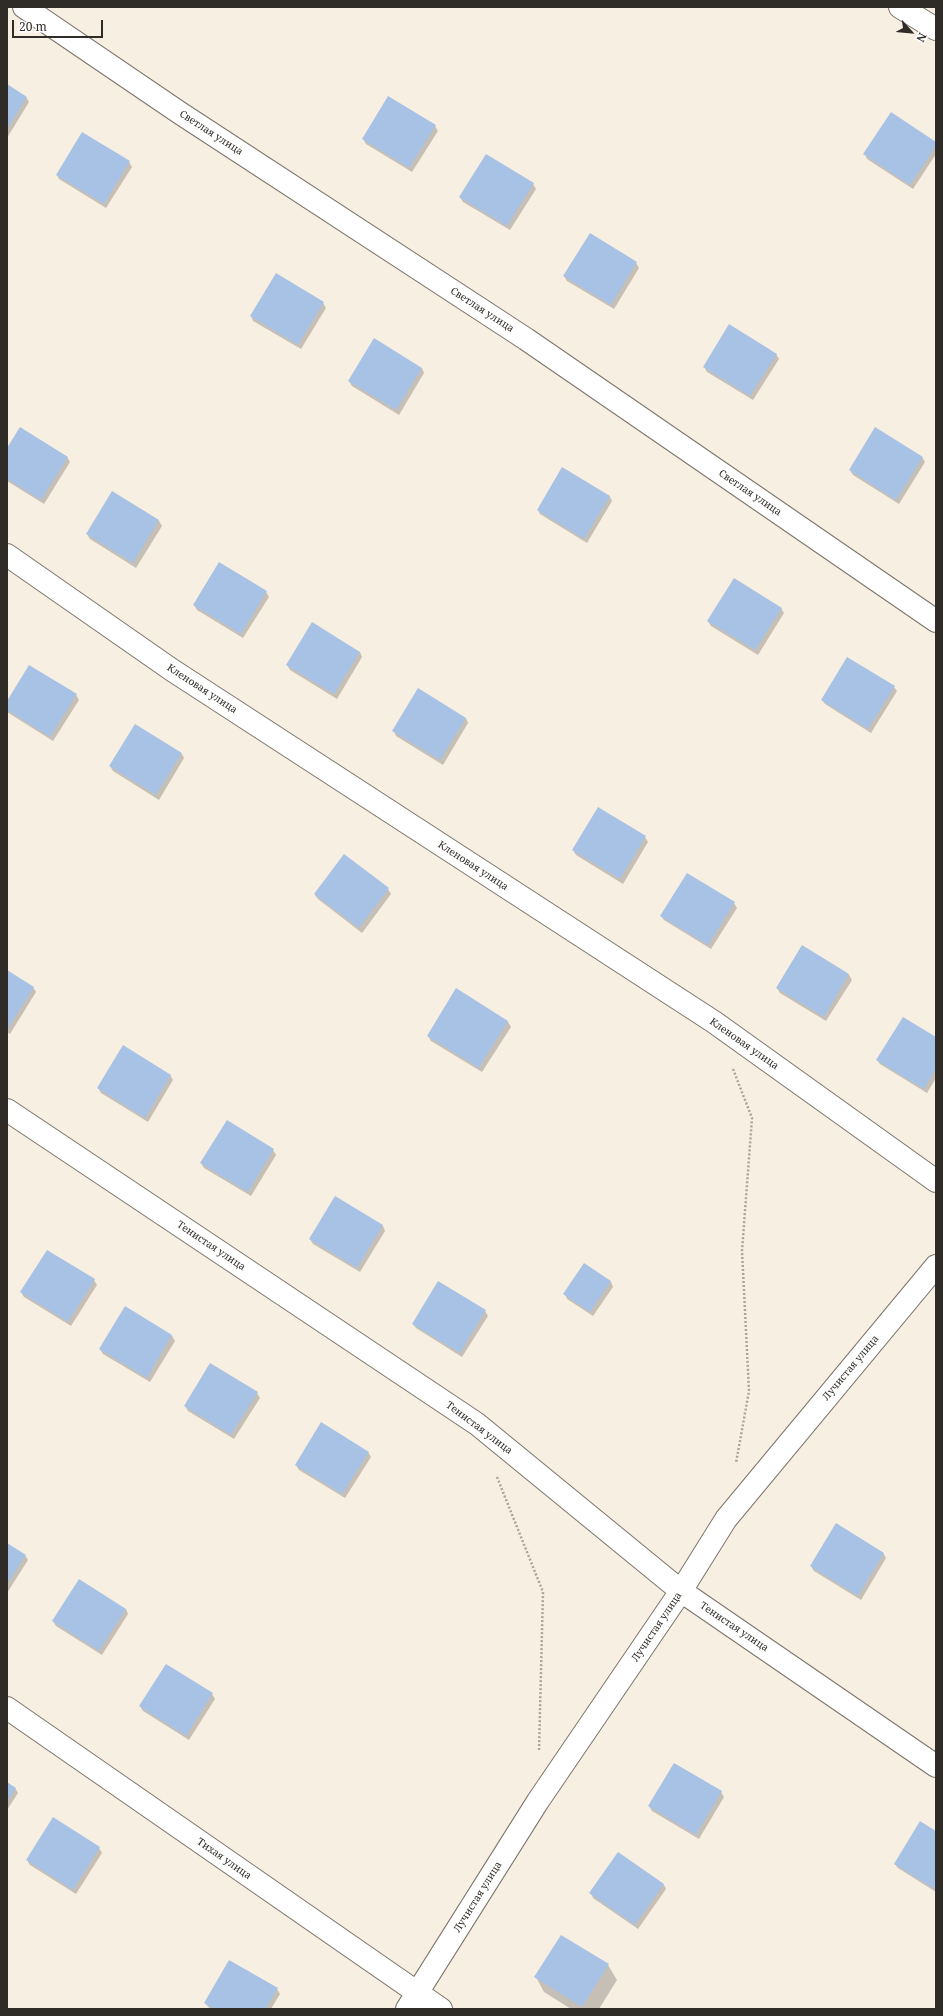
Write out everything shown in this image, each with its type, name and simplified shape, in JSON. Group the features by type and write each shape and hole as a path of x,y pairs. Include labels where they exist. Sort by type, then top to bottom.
{"street":[{"name":"Светлая улица","path":"24,7 180,113 526,339 936,621"},
{"path":"900,7 936,29"},
{"name":"Кленовая улица","path":"7,555 172,670 714,1022 936,1182"},
{"name":"Тенистая улица","path":"7,1110 477,1424 681,1591 936,1766"},
{"name":"Лучистая улица","path":"412,2001 538,1801 681,1591 726,1519 936,1266"},
{"name":"Тихая улица","path":"7,1708 412,2001 441,2009"}],"path":[{"path":"732,1066 752,1118 742,1251 749,1391 736,1466"},
{"path":"497,1475 543,1592 539,1754"}],"building":[{"path":"7,84 27,97 7,129"},
{"path":"388,96 436,125 409,168 362,139"},
{"path":"891,112 936,142 936,146 910,185 863,154"},
{"path":"82,132 130,161 104,204 56,175"},
{"path":"486,154 534,183 507,226 459,197"},
{"path":"590,233 637,262 611,305 563,276"},
{"path":"276,273 324,302 298,345 250,316"},
{"path":"729,324 777,354 750,396 703,367"},
{"path":"374,338 422,368 396,410 348,381"},
{"path":"20,427 68,457 41,500 7,479 7,448"},
{"path":"875,427 923,457 896,500 849,470"},
{"path":"562,467 610,496 584,539 537,510"},
{"path":"112,491 159,520 133,563 86,534"},
{"path":"219,562 267,591 241,634 193,605"},
{"path":"734,578 782,608 755,650 707,621"},
{"path":"312,622 360,652 334,694 286,665"},
{"path":"847,657 895,686 868,729 821,700"},
{"path":"29,665 77,694 50,737 7,710 7,701"},
{"path":"418,688 466,718 440,760 392,731"},
{"path":"135,724 182,753 156,795 109,766"},
{"path":"598,807 646,836 620,879 572,850"},
{"path":"344,854 389,888 359,928 314,894"},
{"path":"687,873 735,902 708,945 660,916"},
{"path":"802,945 849,974 824,1017 776,988"},
{"path":"7,970 34,987 7,1030"},
{"path":"456,988 508,1021 479,1068 427,1036"},
{"path":"903,1017 936,1037 936,1069 924,1089 876,1060"},
{"path":"123,1045 171,1075 145,1118 97,1088"},
{"path":"227,1120 274,1149 248,1192 200,1163"},
{"path":"335,1196 383,1225 357,1268 309,1239"},
{"path":"47,1250 95,1279 68,1322 20,1292"},
{"path":"584,1263 611,1281 590,1312 563,1294"},
{"path":"438,1281 486,1310 460,1353 412,1324"},
{"path":"125,1306 172,1335 147,1378 99,1349"},
{"path":"210,1363 258,1392 231,1435 184,1406"},
{"path":"321,1422 369,1452 342,1494 295,1465"},
{"path":"836,1523 884,1553 858,1596 810,1566"},
{"path":"7,1543 26,1555 7,1584"},
{"path":"79,1579 126,1609 99,1651 52,1621"},
{"path":"166,1664 213,1693 186,1736 139,1706"},
{"path":"674,1763 722,1791 696,1835 648,1806"},
{"path":"7,1782 16,1788 7,1802"},
{"path":"53,1817 100,1847 73,1890 26,1860"},
{"path":"920,1821 936,1831 936,1890 894,1864"},
{"path":"618,1852 664,1884 635,1925 589,1893"},
{"path":"561,1935 609,1964 582,2007 534,1977"},
{"path":"229,1960 278,1988 265,2009 214,2009 204,2003"}]}
